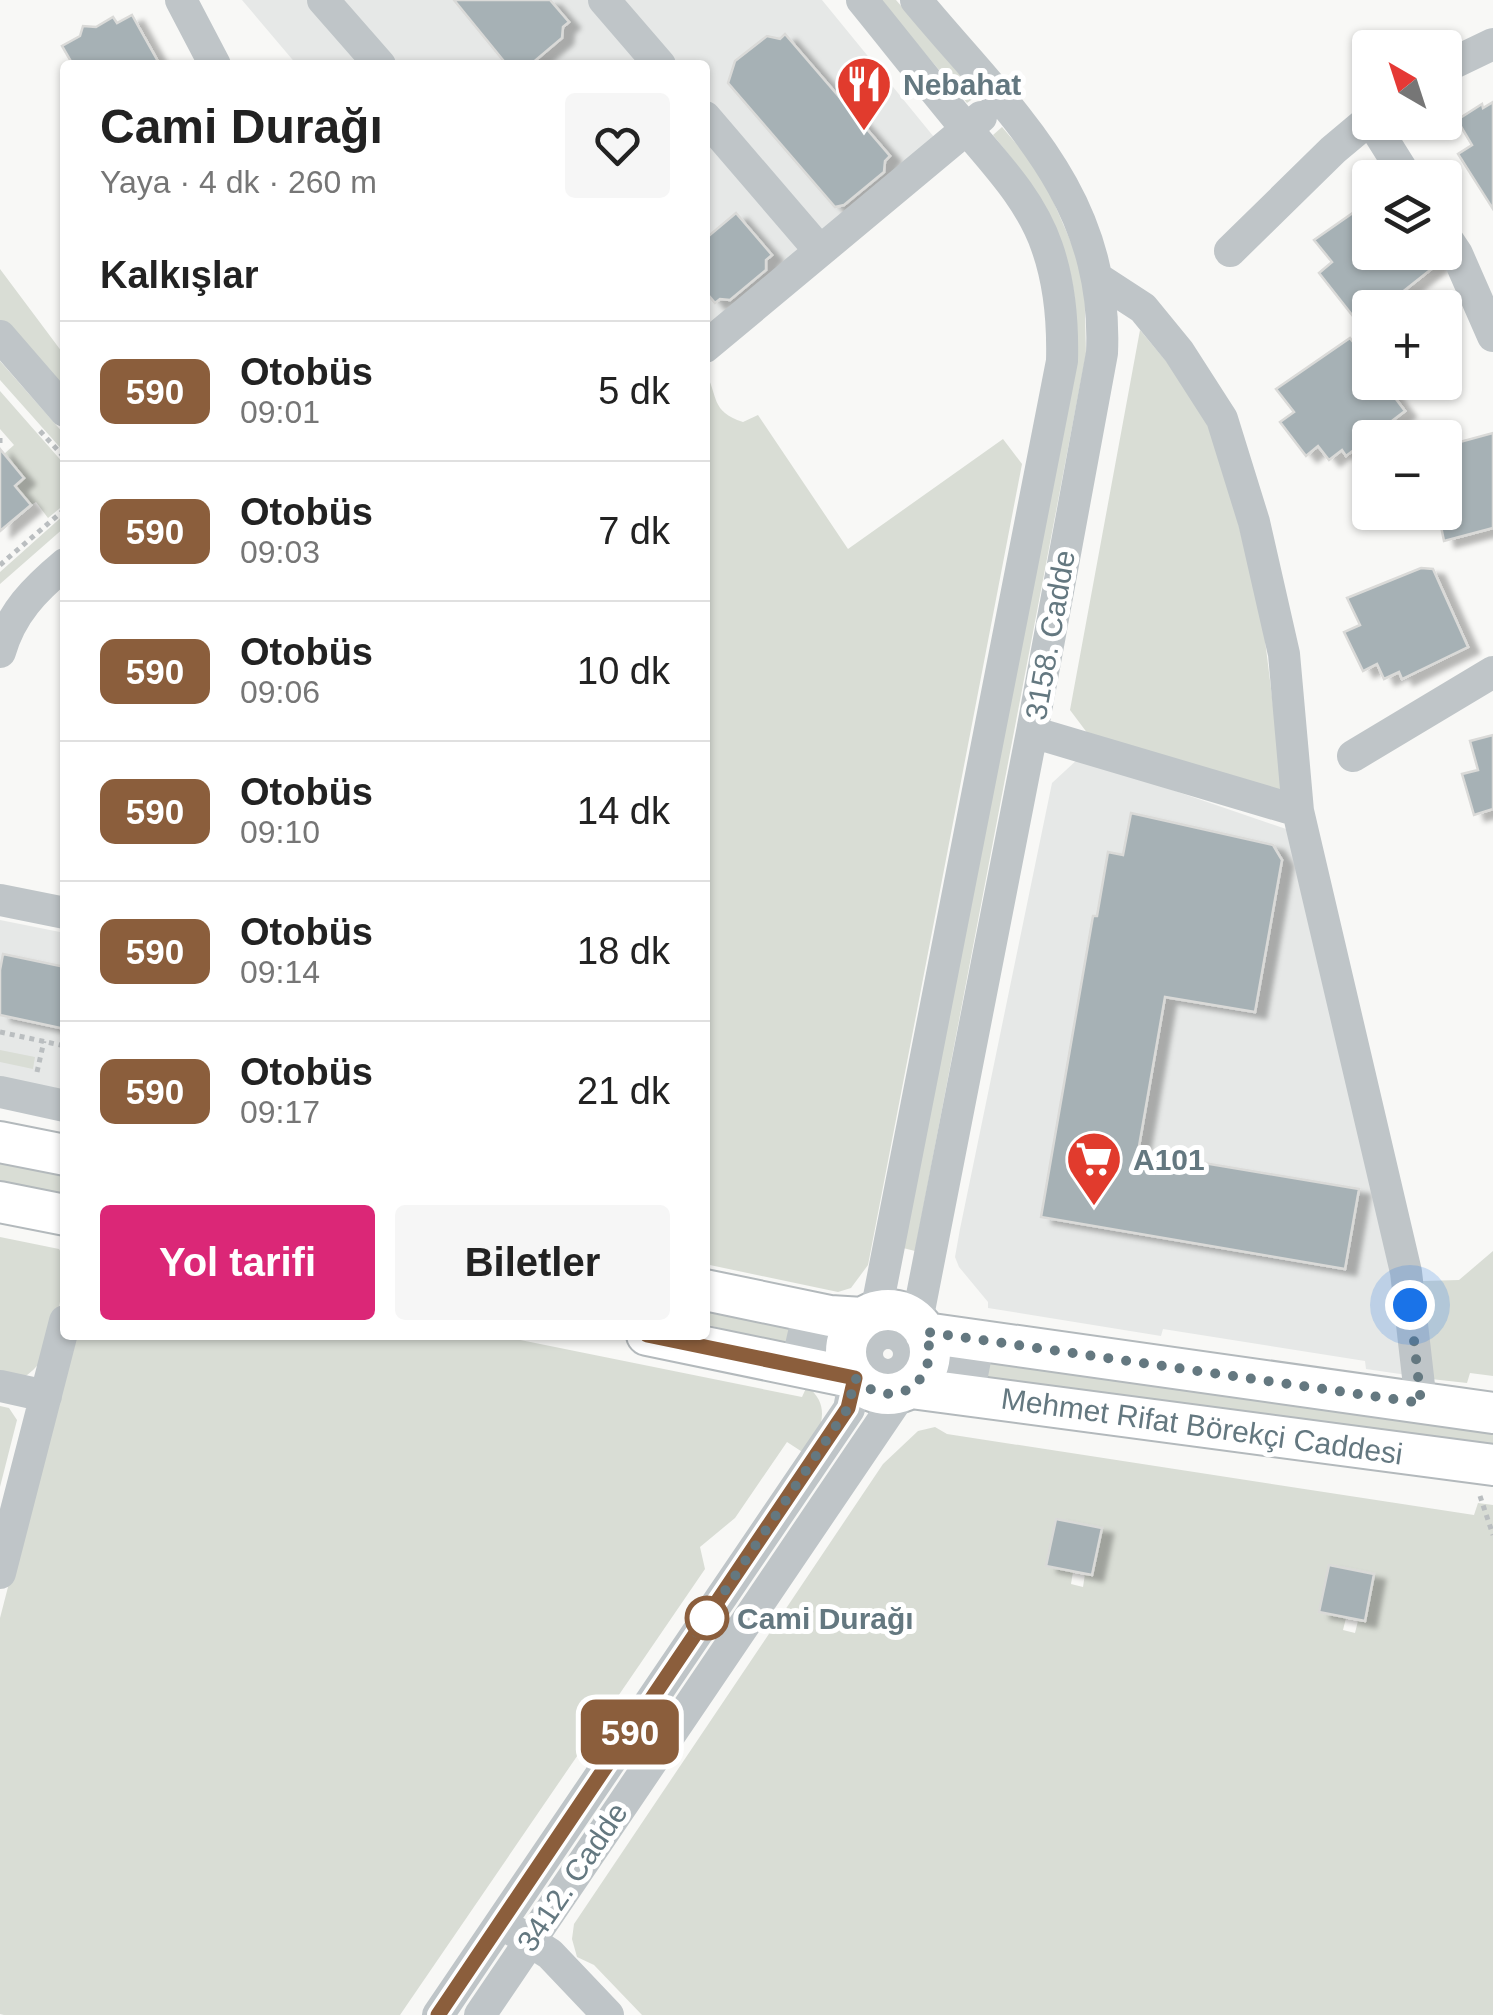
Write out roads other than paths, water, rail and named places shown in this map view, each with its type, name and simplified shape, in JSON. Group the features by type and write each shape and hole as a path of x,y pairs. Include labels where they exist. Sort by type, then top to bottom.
{"main road":[{"path":"0,1142 60,1154"},
{"path":"0,1202 60,1213"},
{"name":"Mehmet Rifat Börekçi Caddesi","path":"710,1291 830,1316 895,1316 1493,1413"},
{"path":"671,1340 855,1378 877,1393 927,1369 930,1344 895,1316 848,1340 846,1354 855,1378"},
{"name":"Mehmet Rifat Börekçi Caddesi","path":"906,1382 1493,1465"}],"street":[{"path":"181,0 212,60"},
{"path":"324,0 376,60"},
{"path":"604,0 656,60"},
{"name":"3158. Cadde","path":"862,0 1032,212 1047,246 1063,329 1062,362 895,1316"},
{"name":"3158. Cadde","path":"895,1316 1032,732 1102,353 1104,310 1100,280 1076,206 1060,178 916,0"},
{"path":"1462,59 1493,44"},
{"path":"710,342 1000,102"},
{"path":"710,123 820,251"},
{"path":"1230,252 1352,137"},
{"path":"1462,267 1493,336"},
{"path":"1100,280 1142,308 1179,352 1222,419 1254,522 1284,654 1298,811 1406,1272 1421,1403"},
{"path":"0,336 60,405"},
{"path":"0,651 10,622 22,604 60,569"},
{"path":"1353,756 1493,672"},
{"path":"1032,732 1298,811"},
{"path":"0,900 60,912"},
{"path":"0,1092 60,1105"},
{"path":"0,1573 60,1340"},
{"name":"3412. Cadde","path":"438,2015 848,1408 855,1378"},
{"name":"3412. Cadde","path":"480,2015 906,1382"},
{"path":"0,1386 46,1396"},
{"path":"500,1923 550,1954 608,2015"}],"place":[{"name":"Nebahat","path":"864,133"},
{"name":"A101","path":"1094,1208"},
{"name":"Cami Durağı","path":"707,1618"}]}
